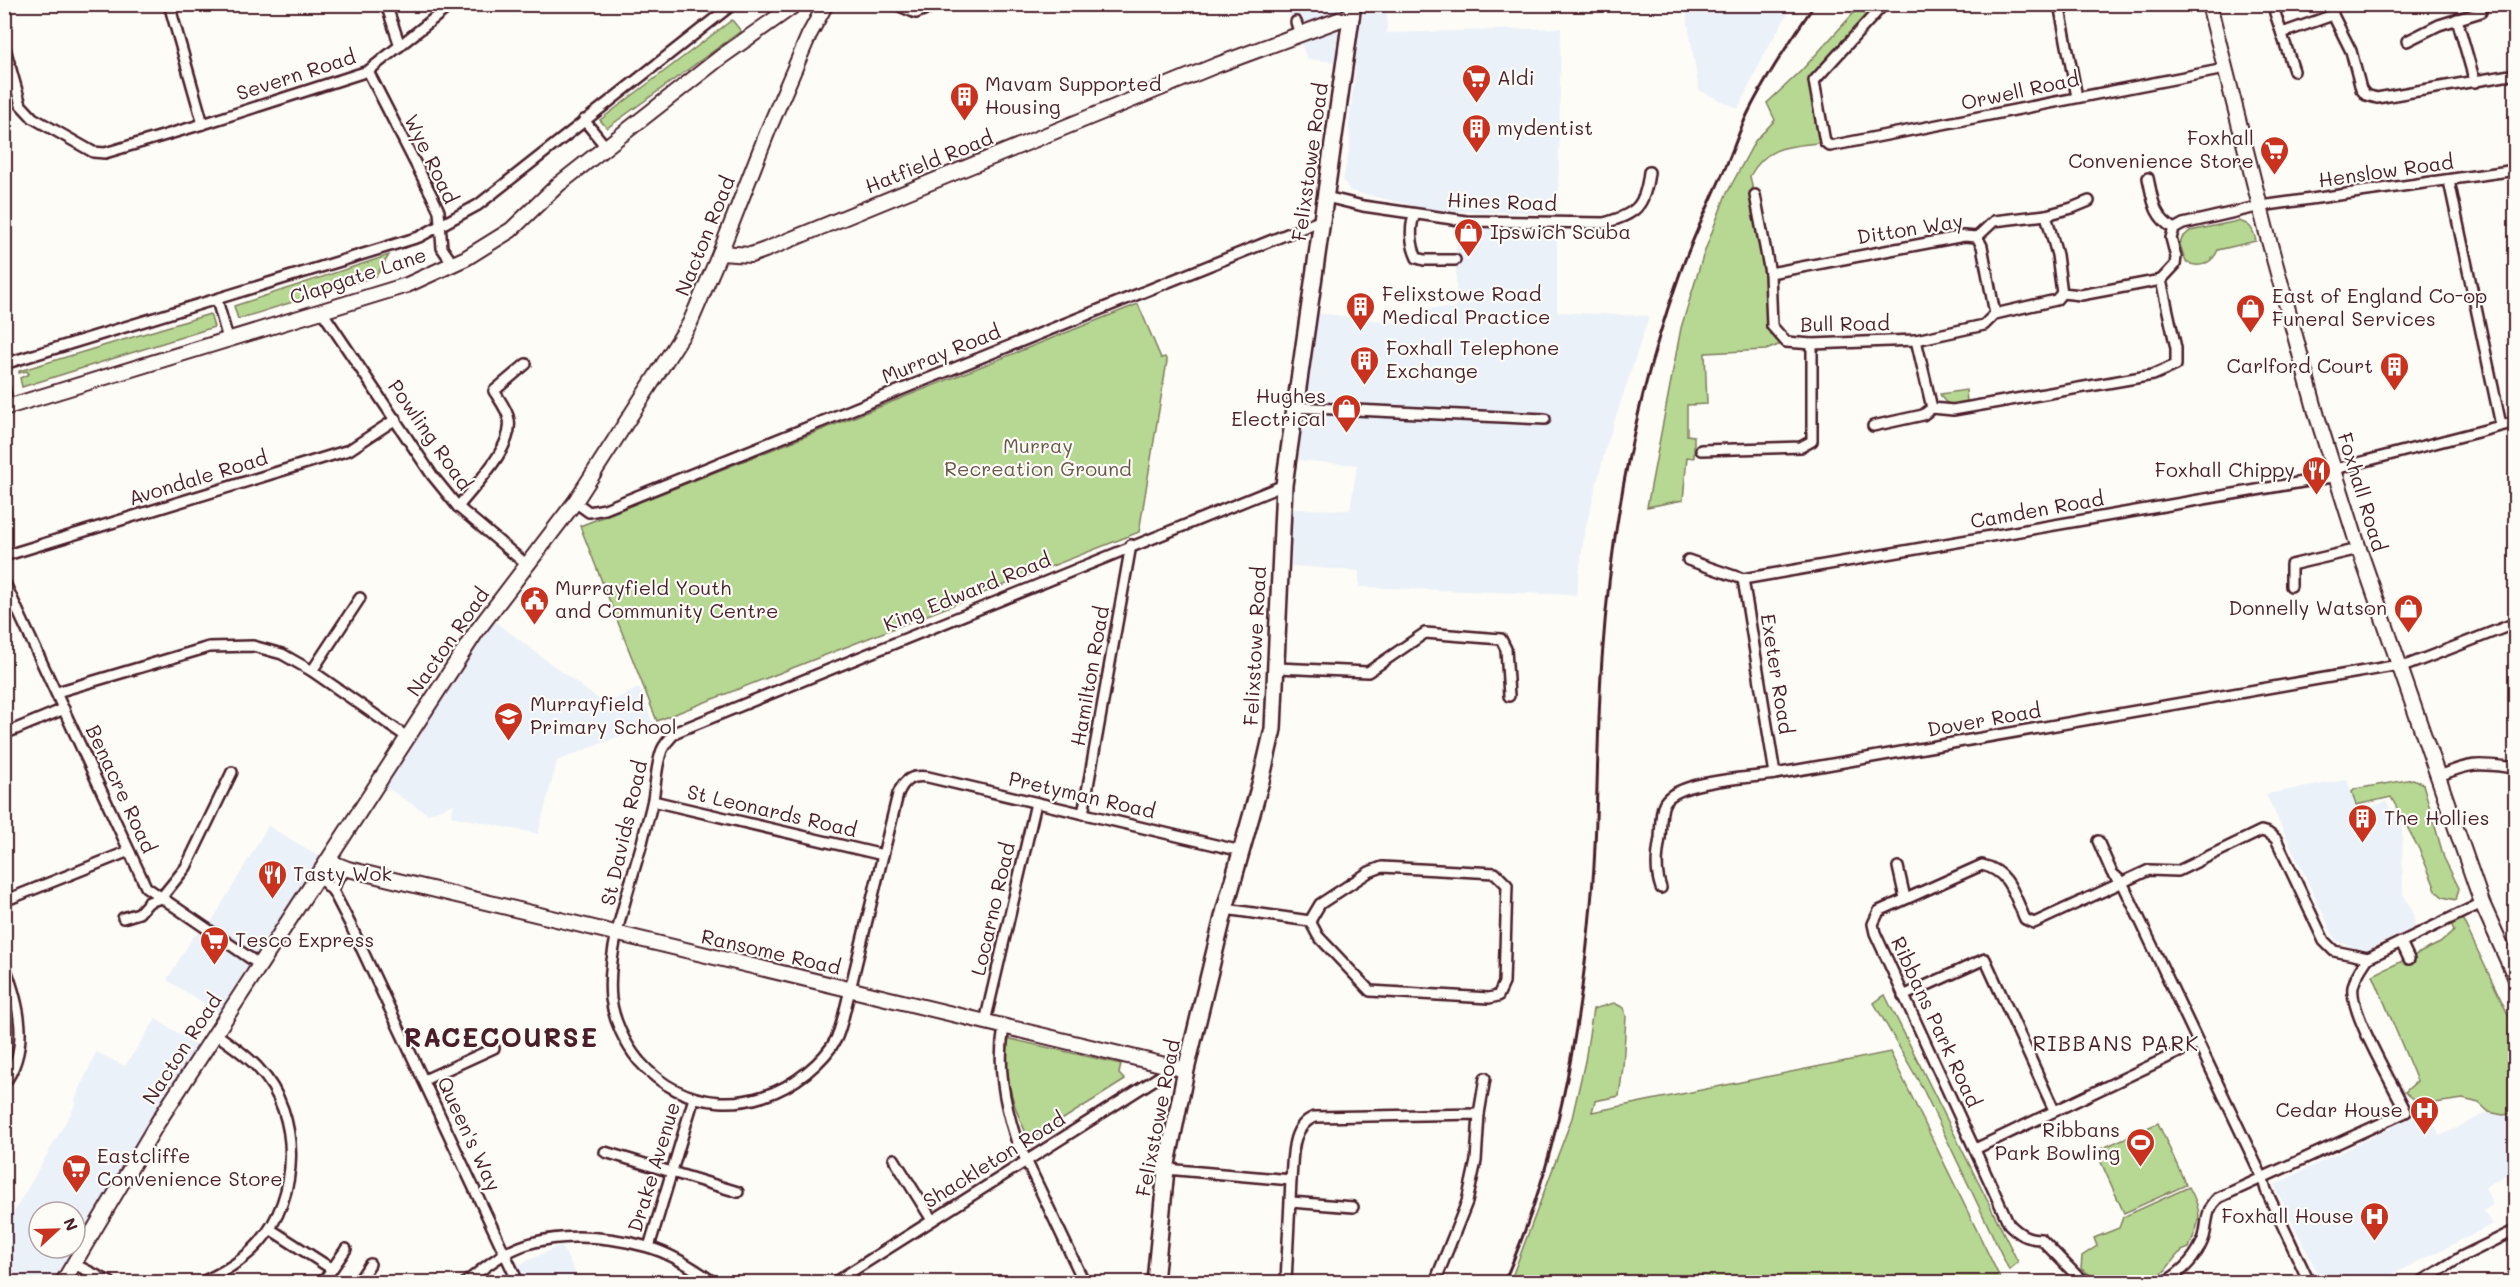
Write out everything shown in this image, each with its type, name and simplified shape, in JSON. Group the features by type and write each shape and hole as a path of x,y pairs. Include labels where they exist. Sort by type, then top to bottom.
{"main road":[{"name":"Felixstowe Road","path":"1155,1282 1166,1169 1180,1069 1261,781 1273,729 1284,485 1293,407 1353,10"}],"street":[{"path":"170,4 203,124"},
{"path":"386,4 400,46"},
{"name":"Severn Road","path":"4,45 25,112 93,152 105,153 368,71 452,4"},
{"name":"Clapgate Lane","path":"4,364 419,237 440,227 478,205 733,4"},
{"name":"Clapgate Lane","path":"4,386 6,408 406,285 453,264 511,230 559,184 782,9 796,4"},
{"name":"Nacton Road","path":"63,1282 158,1122 407,737 476,632 575,502 690,323 769,128 809,35 826,4"},
{"path":"895,4 916,13 939,4"},
{"name":"Orwell Road","path":"1884,4 1814,81 1825,142 1834,147 2225,69"},
{"path":"2060,4 2077,98"},
{"name":"Foxhall Road","path":"2209,4 2317,416 2359,549 2482,903 2516,979"},
{"path":"2332,4 2333,15 2351,51 2361,89 2366,96 2377,98 2515,77"},
{"name":"Hatfield Road","path":"720,253 744,255 765,250 1217,66 1298,28 1353,10"},
{"path":"2407,41 2439,25 2481,12"},
{"path":"2276,13 2294,71"},
{"path":"2282,33 2333,15"},
{"path":"2457,19 2475,82"},
{"name":"Wye Road","path":"368,71 439,211 442,248 453,264"},
{"path":"584,120 606,147"},
{"name":"Henslow Road","path":"2174,229 2182,224 2261,207 2516,170"},
{"name":"Hines Road","path":"1326,197 1415,215 1466,221 1604,223 1626,217 1643,201 1649,172"},
{"path":"2062,293 2081,295 2161,280 2175,265 2176,257 2171,238 2174,229 2162,222 2155,207 2148,178"},
{"path":"2449,181 2501,425"},
{"name":"Bull Road","path":"1755,195 1770,273 1772,326 1786,342 1812,344 1916,340 1932,408"},
{"path":"1977,237 1994,221 2046,215 2089,201"},
{"path":"1415,215 1412,220 1412,249 1417,258 1455,260"},
{"path":"1916,340 1984,325 1995,314 2056,300 2062,293 2057,255 2046,215"},
{"name":"Murray Road","path":"575,502 589,512 605,509 1322,220"},
{"name":"Ditton Way","path":"1770,273 1964,236 1977,237 1982,246 1995,314"},
{"path":"1873,426 1923,415 1932,408 1953,410 2153,375 2176,365 2176,348 2161,280"},
{"path":"217,300 228,339"},
{"name":"Powling Road","path":"321,310 432,475 458,507 527,565"},
{"path":"1701,450 1802,447 1812,441 1812,344"},
{"path":"458,507 502,450 509,435 509,419 494,391 526,364"},
{"path":"1293,407 1545,419"},
{"name":"Avondale Road","path":"4,556 349,450 396,419"},
{"name":"Camden Road","path":"1743,579 2336,473 2516,422"},
{"name":"King Edward Road","path":"668,740 676,732 690,725 1284,485"},
{"name":"Hamilton Road","path":"1083,814 1131,545"},
{"path":"2291,586 2290,565 2359,549"},
{"path":"1688,560 1743,579"},
{"name":"Exeter Road","path":"1743,579 1775,774"},
{"name":"Benacre Road","path":"4,581 146,886 260,966"},
{"path":"312,671 360,598"},
{"name":"Dover Road","path":"1661,888 1657,876 1657,859 1665,802 1676,792 1693,786 2400,667 2516,623"},
{"path":"1277,668 1368,672 1425,633 1501,639 1506,649 1509,696"},
{"path":"57,692 209,647 253,646 282,654 312,671 407,737"},
{"path":"4,734 64,709"},
{"name":"St Davids Road","path":"668,740 661,752 653,801 617,935 611,1001 620,1030 630,1051 646,1069 666,1085 694,1098"},
{"path":"2439,776 2472,765 2494,764 2516,768"},
{"path":"123,918 139,913 149,902 161,898 186,867 232,772"},
{"name":"Pretyman Road","path":"883,855 898,794 906,780 914,776 928,777 1241,851"},
{"name":"St Leonards Road","path":"653,801 883,855"},
{"name":"Locarno Road","path":"985,1022 1036,803"},
{"name":"Ribbans Park Road","path":"2089,1282 2076,1280 2041,1239 2030,1239 2017,1232 2009,1224 1875,933 1873,924 1879,910 1982,865 1995,868 2006,878 2025,919 2034,923 2149,870 2178,871 2261,831 2276,839 2324,941 2334,951 2368,958"},
{"path":"2098,841 2112,873 2122,882 2263,1179 2309,1282"},
{"path":"4,901 129,851"},
{"path":"694,1098 710,1101 755,1099 772,1095 814,1067 836,1039 883,855"},
{"name":"Ransome Road","path":"328,861 348,869 617,935 1180,1069"},
{"path":"1382,867 1495,873 1507,885 1504,983 1498,996 1489,998 1370,991 1318,936 1310,921 1320,904 1369,872 1382,867"},
{"path":"1898,867 1905,898"},
{"path":"333,891 338,878 348,869"},
{"name":"Queen's Way","path":"318,876 333,891 518,1282"},
{"path":"2165,1282 2184,1269 2194,1256 2203,1239 2210,1206 2218,1198 2406,1112 2355,1008 2353,988 2356,977 2368,958 2482,903"},
{"path":"1225,909 1310,921"},
{"path":"2401,942 2409,959"},
{"path":"1903,996 1985,959 2054,1110"},
{"path":"4,964 19,1006 21,1030 18,1057 4,1084"},
{"path":"1004,1027 1001,1043 1001,1074 1016,1139 1084,1282"},
{"path":"202,1282 227,1269 250,1251 270,1229 284,1198 290,1163 285,1118 272,1086 260,1070 216,1034"},
{"path":"1975,1149 2198,1043"},
{"path":"424,1080 494,1048"},
{"name":"Shackleton Road","path":"835,1282 1026,1160 1180,1069"},
{"path":"1435,1282 1467,1202 1476,1161 1479,1114 1485,1078"},
{"name":"Drake Avenue","path":"649,1247 694,1098"},
{"path":"1286,1282 1291,1180 1296,1134 1306,1120 1314,1117 1429,1117 1479,1114"},
{"path":"605,1152 738,1192"},
{"path":"894,1159 932,1220"},
{"path":"1166,1169 1291,1180"},
{"path":"1291,1202 1353,1207"},
{"path":"270,1229 332,1269"},
{"path":"2421,1282 2462,1257 2516,1230"},
{"path":"466,1282 504,1254 536,1242 589,1237 649,1247 685,1263 713,1282"},
{"path":"323,1282 346,1249"},
{"path":"74,1263 110,1282"},
{"path":"358,1282 370,1264"}],"shaded area":[{"path":"1286,5 1387,5 1387,33 1561,28 1558,213 1437,211 1350,191 1343,180 1350,146 1349,125 1356,64 1307,59"},
{"path":"1685,5 1793,5 1768,47 1738,109 1699,90"},
{"path":"1456,227 1557,232 1557,312 1649,316 1606,447 1585,530 1576,595 1359,587 1359,571 1292,566 1291,509 1350,510 1357,465 1294,460 1318,313 1428,326 1430,308 1456,308"},
{"name":"Murrayfield Primary School","path":"494,621 605,704 639,688 653,723 557,761 538,834 451,816 454,804 428,814 385,787 482,635"},
{"path":"2347,780 2360,814 2386,801 2402,827 2403,894 2413,912 2415,927 2365,951 2336,941 2266,794"},
{"path":"268,826 328,861 227,1018 167,980 193,937 211,923"},
{"path":"156,1019 205,1051 87,1243 87,1200 27,1200 27,1260 77,1260 63,1282 5,1282 5,1228 76,1104 75,1100 96,1052 125,1066"},
{"path":"2427,1110 2440,1136 2489,1112 2507,1114 2515,1133 2515,1169 2485,1187 2493,1205 2483,1211 2493,1224 2377,1282 2322,1282 2274,1185"},
{"path":"561,1245 580,1282 483,1282"}],"green space":[{"path":"1861,5 1884,5 1814,81 1825,142 1792,146 1773,152 1757,165 1750,176 1760,227 1772,326 1786,342 1766,350 1705,353 1707,404 1687,405 1687,435 1694,436 1694,458 1687,457 1683,500 1647,507 1681,328 1703,256 1725,197 1755,141 1775,120 1767,103 1801,71"},
{"path":"732,20 741,31 607,128 600,120"},
{"path":"2238,221 2251,228 2256,241 2218,250 2205,264 2196,265 2186,262 2180,245 2182,238 2190,231"},
{"path":"389,255 376,276 238,319 234,306"},
{"name":"Murray Recreation Ground","path":"1138,304 1161,358 1165,357 1167,361 1139,532 657,721 580,526"},
{"path":"210,314 214,327 22,387 20,378 29,374 27,371 19,373 19,371"},
{"path":"1966,390 1967,403 1948,404 1940,394"},
{"path":"2413,779 2423,784 2444,858 2459,888 2456,900 2443,897 2437,892 2420,851 2391,797 2356,805 2352,792 2355,789"},
{"path":"2462,918 2515,1029 2515,1113 2503,1115 2489,1112 2479,1103 2463,1099 2421,1105 2405,1092 2417,1081 2373,975 2440,943 2454,931 2451,923"},
{"path":"1885,995 2018,1262 2009,1270 1922,1087 1874,1003"},
{"path":"1614,1003 1624,1008 1626,1016 1619,1096 1595,1101 1592,1112 1890,1052 2002,1282 1510,1282 1572,1118 1585,1061 1593,1009"},
{"path":"1006,1038 1121,1064 1119,1074 1125,1080 1030,1140 1010,1090 1005,1051"},
{"name":"Ribbans Park Bowling","path":"2158,1123 2186,1185 2124,1213 2096,1151"},
{"path":"2189,1187 2197,1204 2199,1217 2196,1230 2189,1248 2178,1254 2155,1279 2146,1282 2142,1278 2110,1277 2109,1282 2099,1280 2081,1269 2082,1256 2097,1246 2094,1238 2119,1228 2123,1217"}],"railway":[{"path":"1504,1282 1541,1182 1567,1078 1576,1026 1584,973 1594,866 1600,685 1606,610 1618,514 1637,419 1662,325 1693,239 1748,113 1771,71 1815,4"}],"place":[{"name":"Aldi","path":"1476,104"},
{"name":"Mavam Supported Housing","path":"964,122"},
{"name":"mydentist","path":"1476,154"},
{"name":"Foxhall Convenience Store","path":"2275,176"},
{"name":"Ipswich Scuba","path":"1469,258"},
{"name":"Felixstowe Road Medical Practice","path":"1361,332"},
{"name":"East of England Co-op Funeral Services","path":"2251,334"},
{"name":"Foxhall Telephone Exchange","path":"1365,386"},
{"name":"Carlford Court","path":"2394,392"},
{"name":"Hughes Electrical","path":"1347,434"},
{"name":"Foxhall Chippy","path":"2316,496"},
{"name":"Murrayfield Youth and Community Centre","path":"534,626"},
{"name":"Donnelly Watson","path":"2408,634"},
{"name":"Murrayfield Primary School","path":"509,742"},
{"name":"The Hollies","path":"2363,844"},
{"name":"Tasty Wok","path":"272,900"},
{"name":"Tesco Express","path":"214,966"},
{"name":"Cedar House","path":"2424,1136"},
{"name":"Ribbans Park Bowling","path":"2141,1168"},
{"name":"Eastcliffe Convenience Store","path":"76,1194"},
{"name":"Foxhall House","path":"2375,1242"}],"district":[{"name":"RACECOURSE","path":"501,1038"},
{"name":"RIBBANS PARK","path":"2116,1044"}]}
